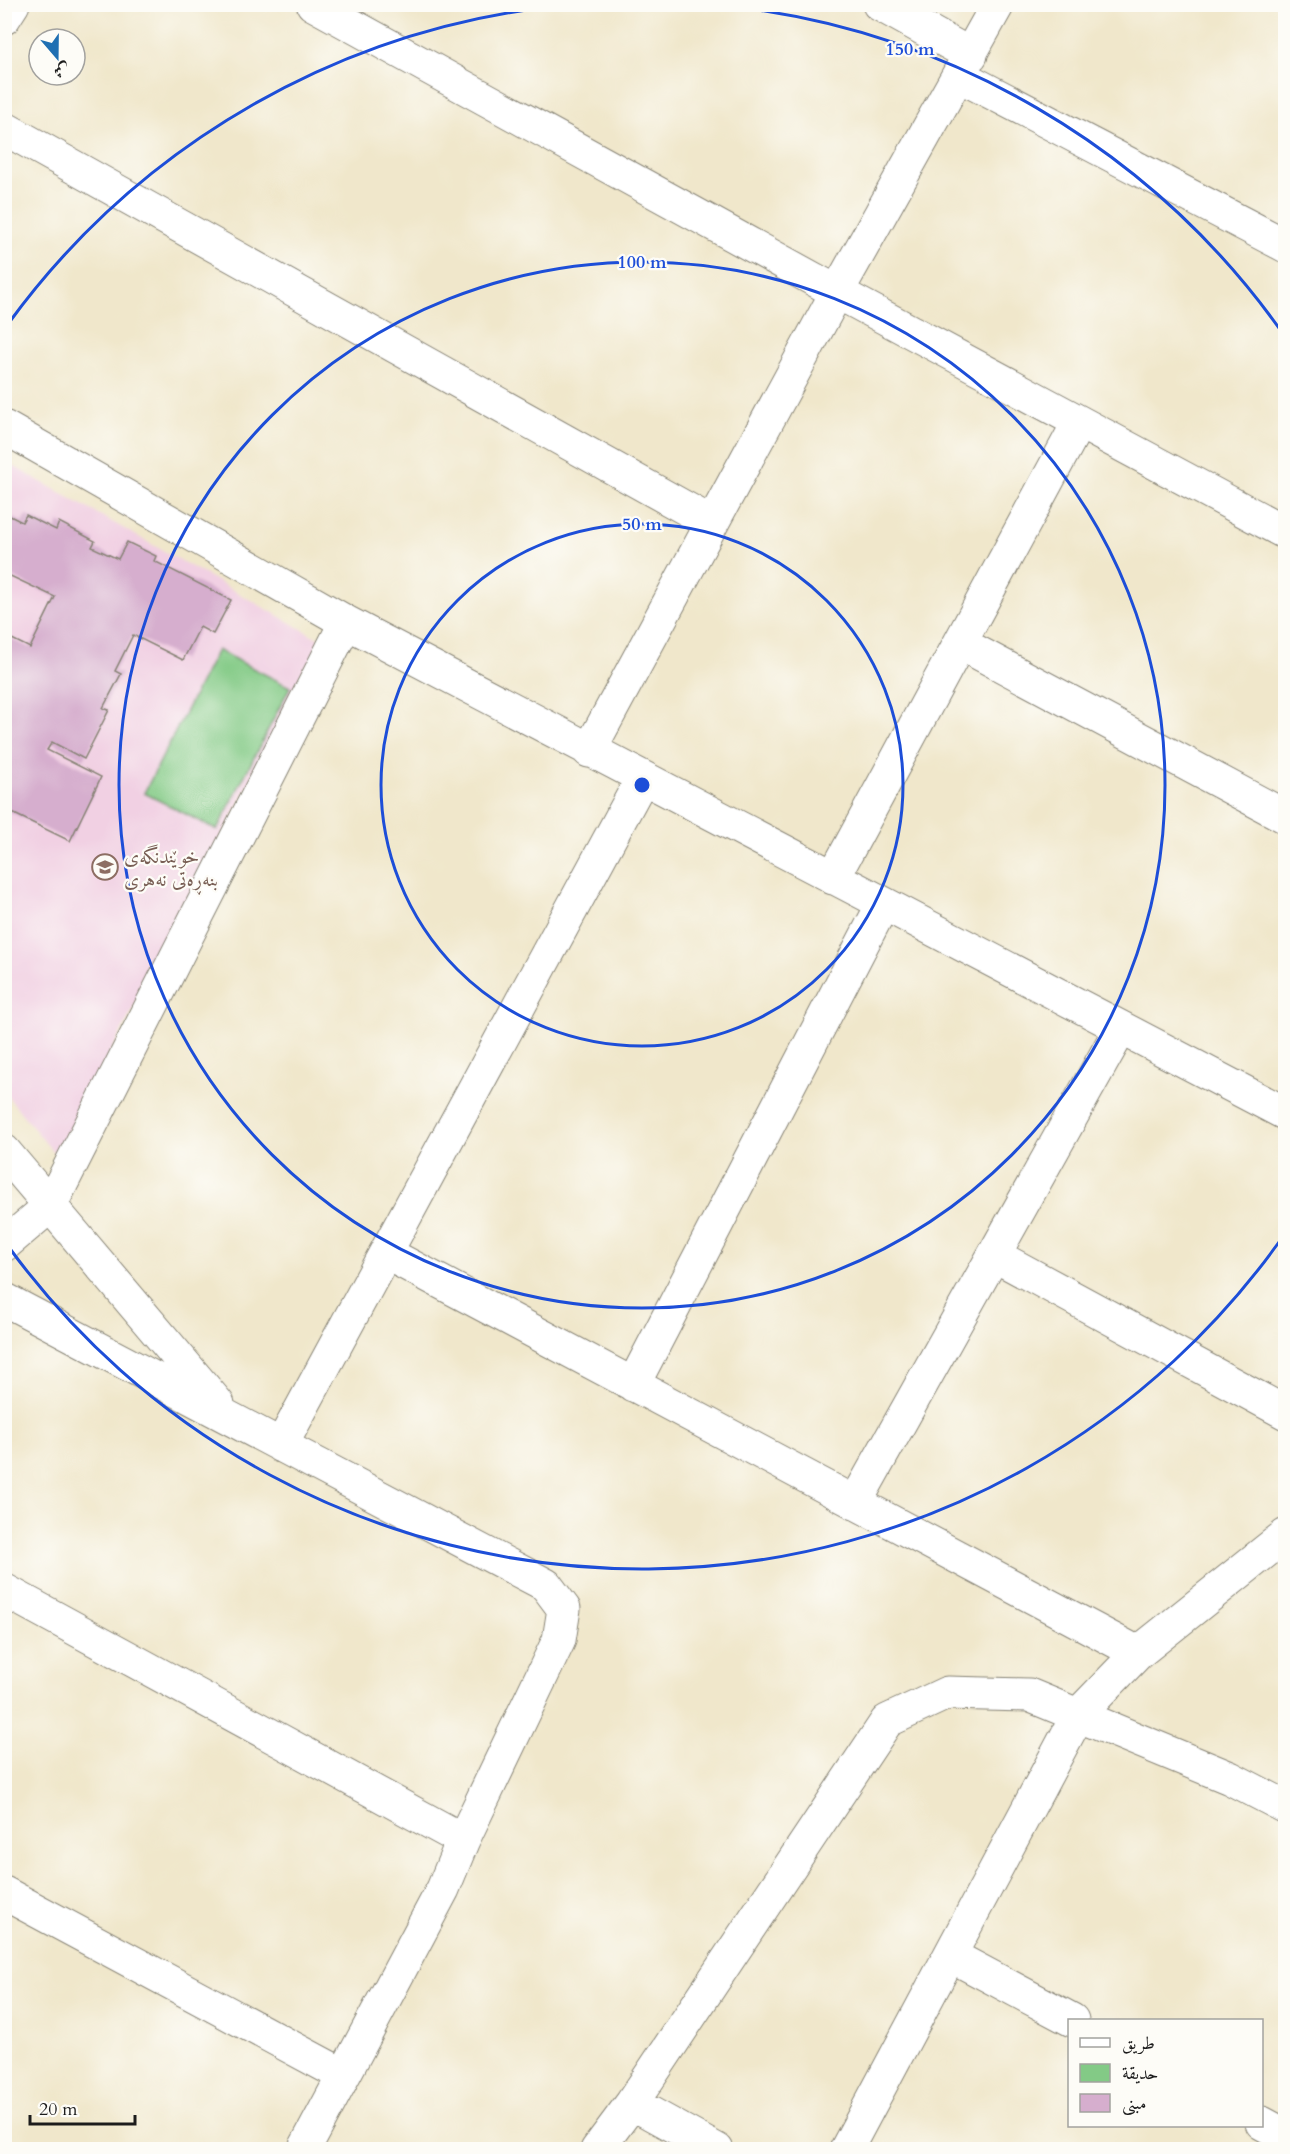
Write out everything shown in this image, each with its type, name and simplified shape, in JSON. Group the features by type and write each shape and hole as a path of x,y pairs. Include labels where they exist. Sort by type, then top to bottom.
{"street":[{"path":"4,18 13,4"},
{"path":"313,4 837,292 1286,533"},
{"path":"879,4 965,65 1286,246"},
{"path":"589,751 837,292 998,4"},
{"path":"4,128 712,523"},
{"path":"833,878 1079,422"},
{"path":"4,427 346,622 642,779 1286,1114"},
{"path":"4,1245 50,1206 346,622"},
{"path":"960,643 1286,817"},
{"path":"281,1446 642,779"},
{"path":"633,1384 883,904"},
{"path":"855,1503 1121,1028"},
{"path":"4,1151 230,1419"},
{"path":"386,1253 1138,1653"},
{"path":"994,1256 1286,1413"},
{"path":"4,1299 546,1585 564,1609 559,1640 463,1840 443,1889 304,2150"},
{"path":"846,2150 1078,1715 1138,1653 1286,1535"},
{"path":"4,1590 463,1840"},
{"path":"597,2150 632,2103 887,1721 947,1693 1029,1695 1230,1778 1286,1807"},
{"path":"4,1893 343,2076"},
{"path":"950,1955 1070,2019"},
{"path":"632,2103 717,2150"},
{"path":"1263,2124 1286,2136"}],"shaded area":[{"name":"خوێندنگەی بنەڕەتی نەهری","path":"4,461 323,641 57,1157 5,1093"}],"green space":[{"path":"217,650 290,687 217,830 144,793"}],"building":[{"path":"4,513 22,522 26,515 56,530 59,522 95,541 92,547 118,559 127,542 156,556 154,561 231,600 213,634 200,627 183,660 133,635 115,671 121,674 103,708 109,710 84,759 52,742 47,750 101,777 70,841 4,809 4,635 30,648 55,597 4,573"}],"place":[{"name":"خوێندنگەی بنەڕەتی نەهری","path":"105,867"}]}
